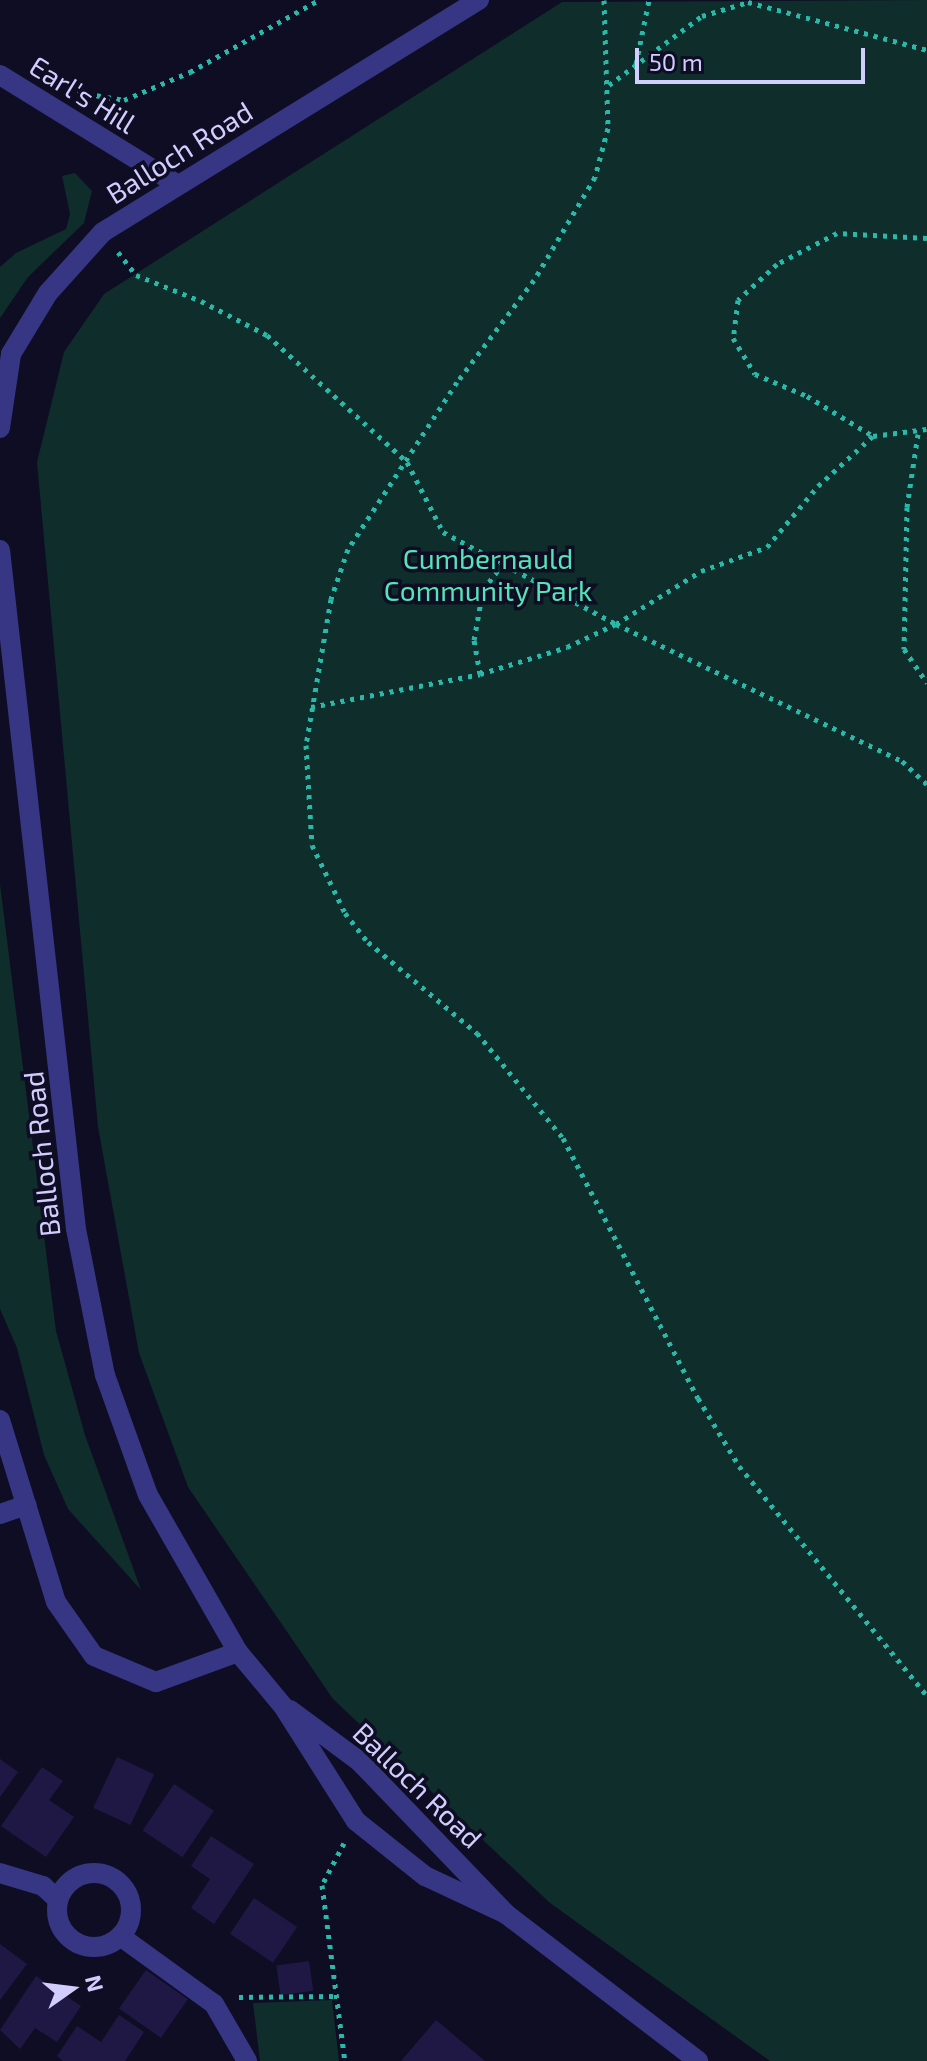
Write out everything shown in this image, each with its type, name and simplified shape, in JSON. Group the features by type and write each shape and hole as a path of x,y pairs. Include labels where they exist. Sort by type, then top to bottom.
{"street":[{"name":"Balloch Road","path":"0,428 11,354 48,293 103,232 479,0"},
{"name":"Earl's Hill","path":"0,75 178,185"},
{"name":"Balloch Road","path":"0,550 76,1229 105,1375 148,1495 238,1652 283,1706 356,1821 425,1876 506,1914"},
{"path":"0,1420 56,1602 94,1656 156,1682 238,1652"},
{"path":"0,1514 26,1505"},
{"name":"Balloch Road","path":"283,1706 359,1761 506,1914 698,2061"},
{"path":"0,1873 43,1886 57,1899"},
{"path":"80,1874 113,1877 131,1906 120,1936 103,1946 84,1946 66,1936 57,1919 57,1899 80,1874"},
{"path":"120,1936 214,2004 247,2061"}],"path":[{"path":"66,90 124,100 190,72 319,0"},
{"path":"604,0 608,128 595,177 534,280 457,382 348,549 331,599 311,707 306,792 312,845 345,913 368,942 477,1033 563,1138 698,1398 739,1466 927,1696"},
{"path":"636,65 649,0"},
{"path":"608,85 702,16 748,2 927,50"},
{"path":"103,232 136,275 201,301 267,335 407,462 443,532 616,624 746,682 902,761 927,784"},
{"path":"927,238 837,233 777,264 738,300 733,338 755,374 807,396 873,436 918,434 927,429"},
{"path":"918,434 907,507 904,649 927,683"},
{"path":"311,707 480,674 567,647 616,624 701,571 767,547 818,486 873,436"},
{"path":"480,674 474,640 483,590 504,562"},
{"path":"917,775 927,774"},
{"path":"345,2061 322,1885 356,1821"},
{"path":"232,1992 245,2001 337,1996"}],"green space":[{"name":"Cumbernauld Community Park","path":"927,0 927,2061 770,2061 550,1903 333,1699 188,1487 139,1353 98,1127 37,462 64,352 104,294 562,2"},
{"path":"75,173 92,191 84,223 28,277 0,318 0,267 16,253 66,229 70,214 62,176"},
{"path":"0,884 56,1331 85,1435 141,1590 68,1509 44,1455 17,1348 0,1309"},
{"path":"332,2000 339,2061 260,2061 253,2003"}],"building":[{"path":"117,1757 154,1774 130,1825 93,1808"},
{"path":"0,1759 18,1772 0,1797"},
{"path":"42,1767 63,1781 49,1800 74,1817 46,1857 1,1826"},
{"path":"174,1784 214,1811 182,1857 143,1830"},
{"path":"211,1836 254,1864 214,1924 191,1908 210,1879 191,1866"},
{"path":"254,1898 297,1927 273,1963 230,1934"},
{"path":"0,1944 27,1964 0,2000"},
{"path":"309,1961 313,1991 280,1995 276,1966"},
{"path":"146,1970 188,1999 161,2038 119,2009"},
{"path":"36,1976 81,2006 57,2042 35,2028 20,2049 0,2030"},
{"path":"119,2015 144,2032 125,2061 63,2061 57,2056 77,2026 101,2042"},
{"path":"436,2020 485,2061 401,2061"}]}
